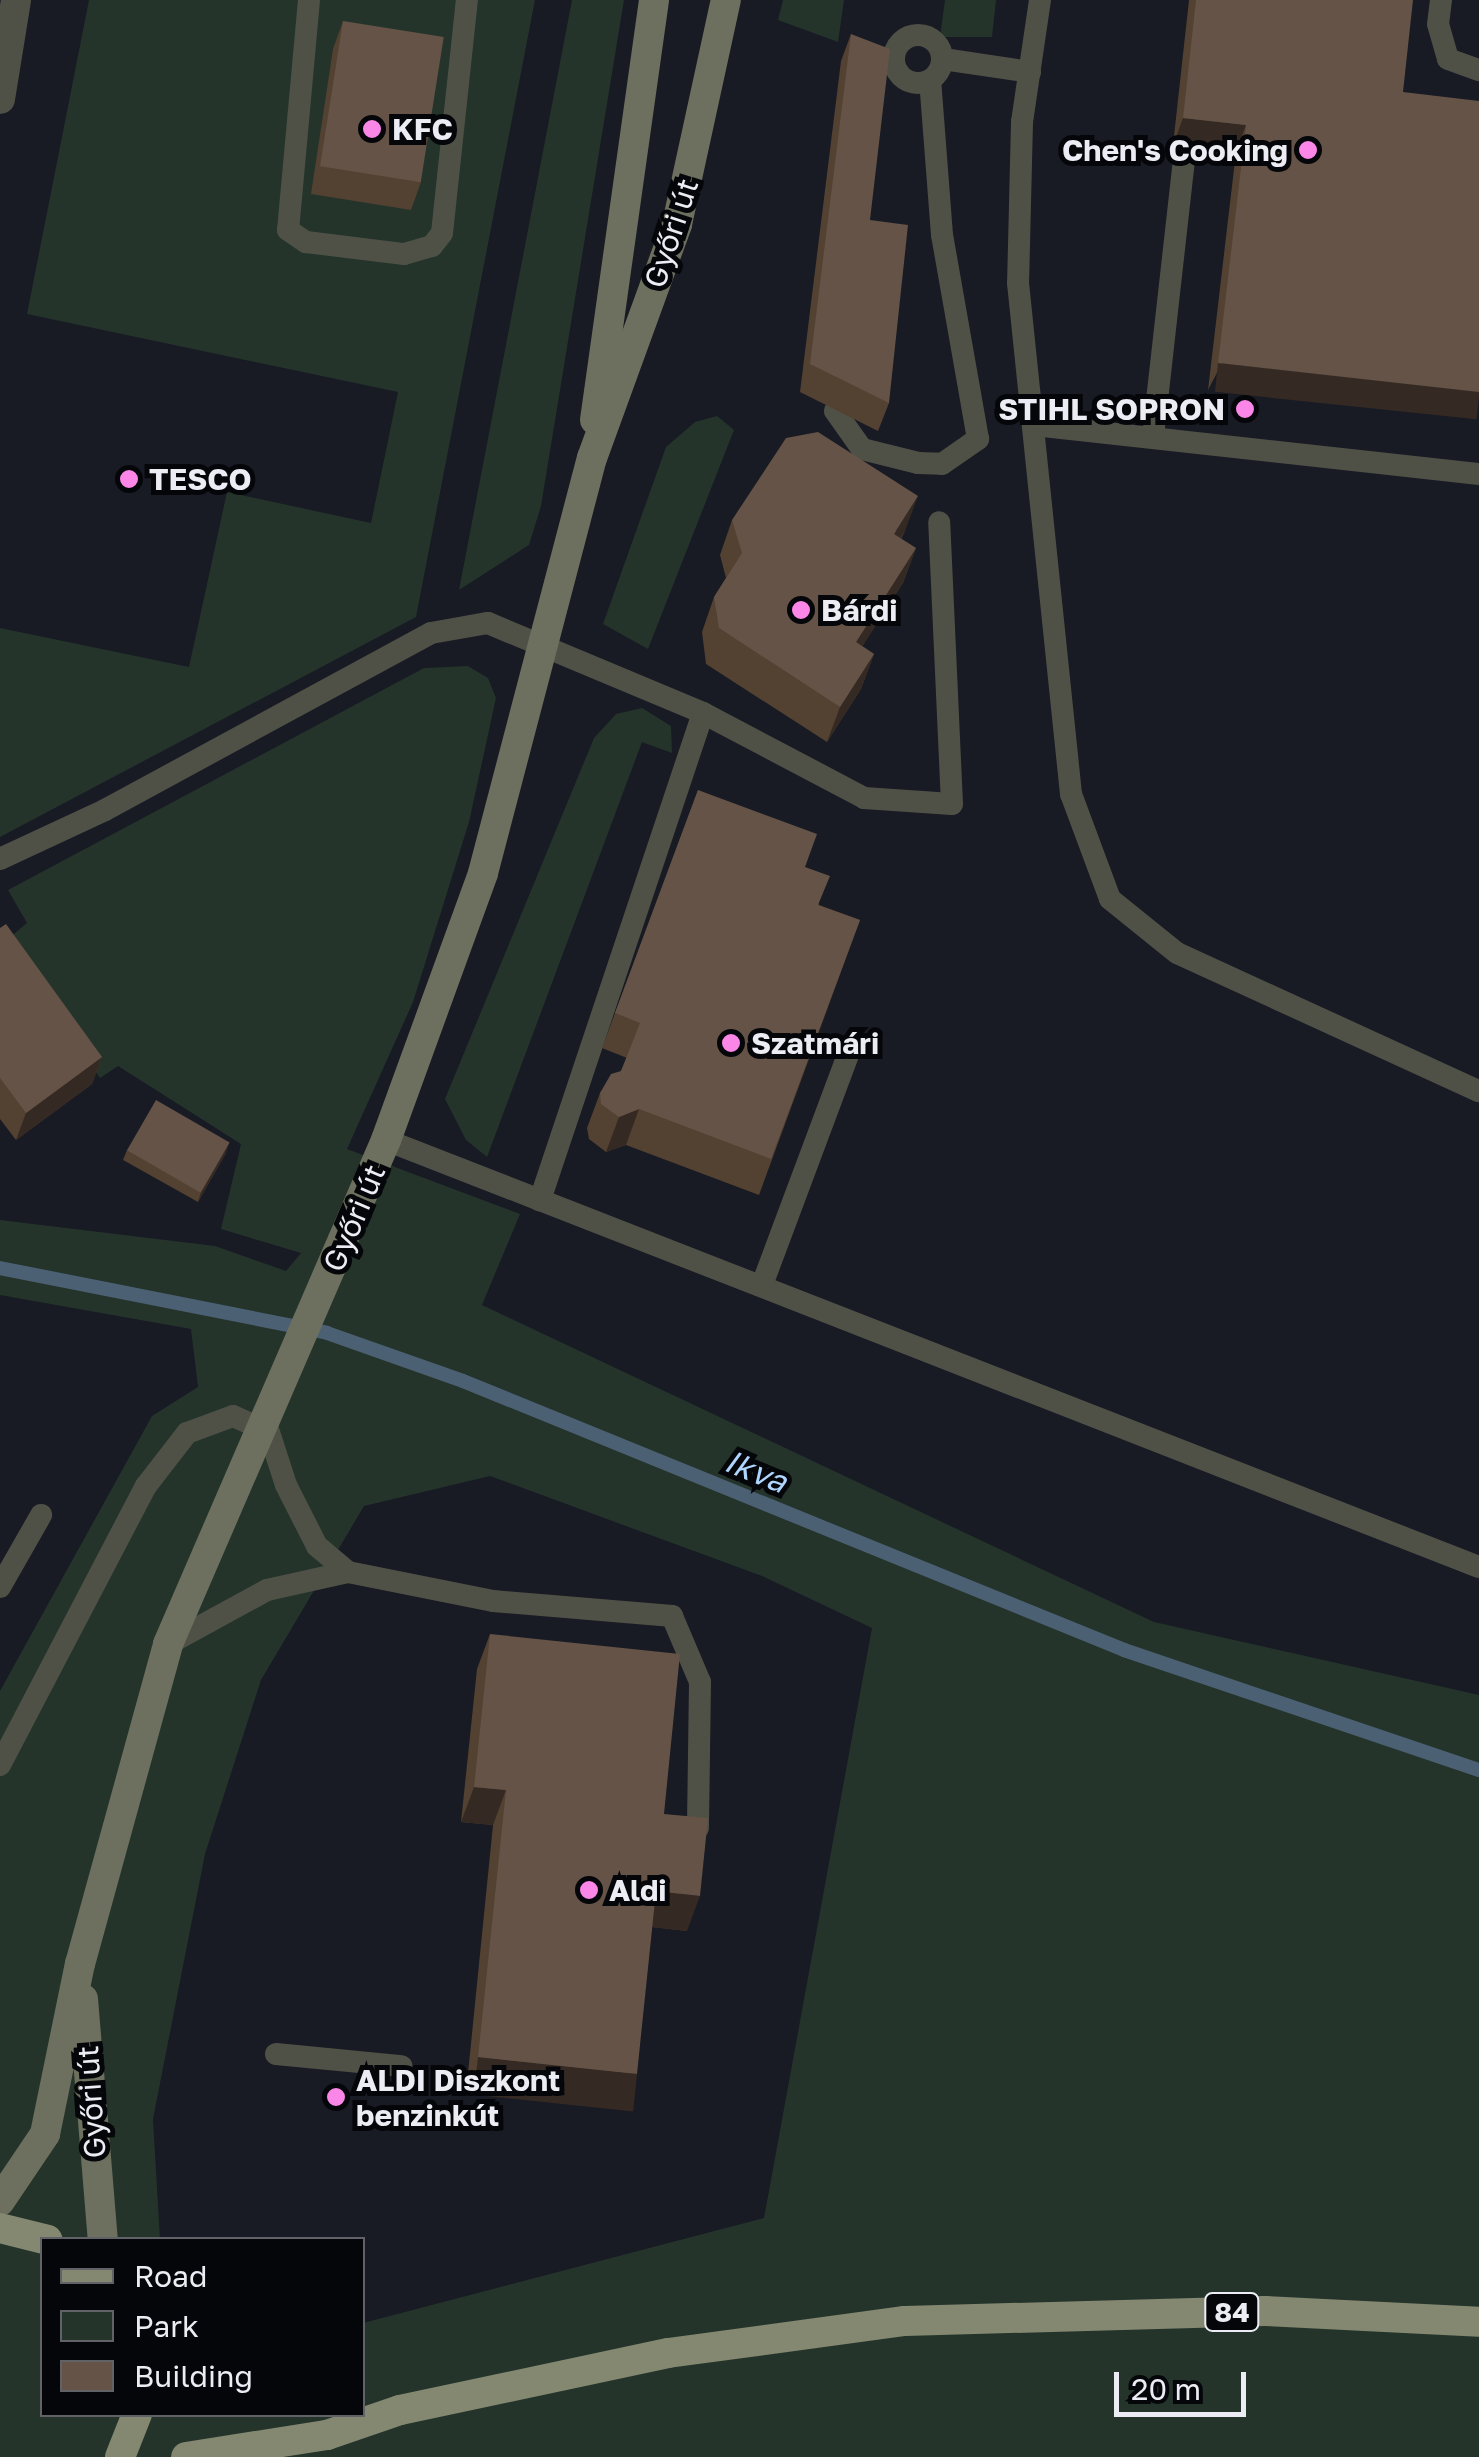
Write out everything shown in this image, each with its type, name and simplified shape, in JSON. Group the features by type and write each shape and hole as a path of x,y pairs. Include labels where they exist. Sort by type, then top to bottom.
{"main road":[{"name":"Győri út","path":"592,458 604,325 654,0"},
{"name":"Győri út","path":"0,2200 44,2134 80,1964 168,1644 386,1140 483,873 547,648 592,458 677,224 726,0"},
{"name":"Győri út","path":"80,1964 103,2237"},
{"path":"0,2228 40,2238"},
{"name":"84","path":"186,2457 327,2435 400,2410 668,2353 905,2321 1266,2311 1479,2322"},
{"name":"84","path":"365,2408 400,2410"},
{"path":"120,2457 136,2417"}],"street":[{"path":"0,100 16,0"}],"lane":[{"path":"309,0 288,230 306,242 404,254 432,246 442,233 467,0"},
{"path":"1040,0 1022,122 1018,283 1071,794 1110,898 1177,953 1479,1092"},
{"path":"1441,0 1438,24 1448,60 1479,70"},
{"path":"835,411 862,449 918,463 942,464 978,439 942,234 930,80 943,59 939,45 920,34 895,52"},
{"path":"869,42 895,52"},
{"path":"895,52 896,68 907,80 930,80"},
{"path":"943,59 1030,72"},
{"path":"1153,436 1184,161"},
{"path":"1034,426 1479,474"},
{"path":"0,860 105,810 431,633 488,623 703,712 864,798 952,804 939,522"},
{"path":"540,1200 703,712"},
{"path":"762,1285 853,1041"},
{"path":"386,1140 1479,1567"},
{"path":"2,1758 146,1486 187,1433 234,1416 263,1424 286,1486 317,1546 348,1572"},
{"path":"0,1587 40,1515"},
{"path":"168,1644 267,1590 348,1572 493,1601 672,1616 700,1682 698,1828"},
{"path":"276,2054 401,2066"}],"green space":[{"path":"89,0 535,0 416,617 0,837 0,628 189,667 227,492 371,523 398,392 27,314"},
{"path":"572,0 624,0 541,506 529,545 459,590"},
{"path":"783,0 844,0 838,42 778,20"},
{"path":"945,0 996,0 992,37 940,37"},
{"path":"717,416 734,430 648,649 603,624 666,447 695,422"},
{"path":"468,666 488,678 496,698 469,822 413,1002 347,1149 520,1214 482,1305 1154,1622 1479,1695 1479,2457 0,2457 0,1691 152,1416 198,1387 191,1329 0,1295 0,1220 215,1246 286,1271 301,1253 221,1229 241,1144 118,1066 100,1078 3,943 27,923 8,890 424,668","holes":["490,1476 762,1576 872,1628 764,2218 365,2322 365,2417 40,2417 40,2237 160,2237 153,2119 205,1854 261,1680 364,1506"]},
{"path":"642,708 671,726 672,753 642,742 487,1157 466,1140 445,1099 594,738 616,714"}],"building":[{"path":"1196,0 1413,0 1403,92 1479,101 1479,392 1218,363 1246,125 1183,118"},
{"name":"KFC","path":"343,21 444,37 421,182 320,166"},
{"path":"851,34 890,49 870,220 908,225 889,403 810,364"},
{"name":"Bárdi","path":"818,432 918,496 894,534 916,548 856,642 874,654 840,707 719,628 714,597 742,553 732,520 786,438"},
{"path":"698,790 817,834 805,867 830,876 818,905 860,920 771,1159 639,1109 619,1117 601,1104 600,1093 611,1074 621,1071 640,1023 615,1013"},
{"path":"6,924 102,1057 26,1113 0,1078 0,928"},
{"path":"156,1100 230,1142 201,1193 127,1150"},
{"name":"Aldi","path":"490,1634 680,1654 664,1814 708,1818 700,1896 656,1891 637,2074 478,2057 506,1790 474,1787"}],"waterway":[{"name":"Ikva","path":"0,1268 327,1333 463,1381 1124,1650 1479,1770"}],"place":[{"name":"KFC","path":"372,129"},
{"name":"Chen's Cooking","path":"1308,150"},
{"name":"STIHL SOPRON","path":"1245,409"},
{"name":"TESCO","path":"129,479"},
{"name":"Bárdi","path":"801,610"},
{"name":"Szatmári","path":"731,1043"},
{"name":"Aldi","path":"589,1890"},
{"name":"ALDI Diszkont benzinkút","path":"336,2097"}]}
